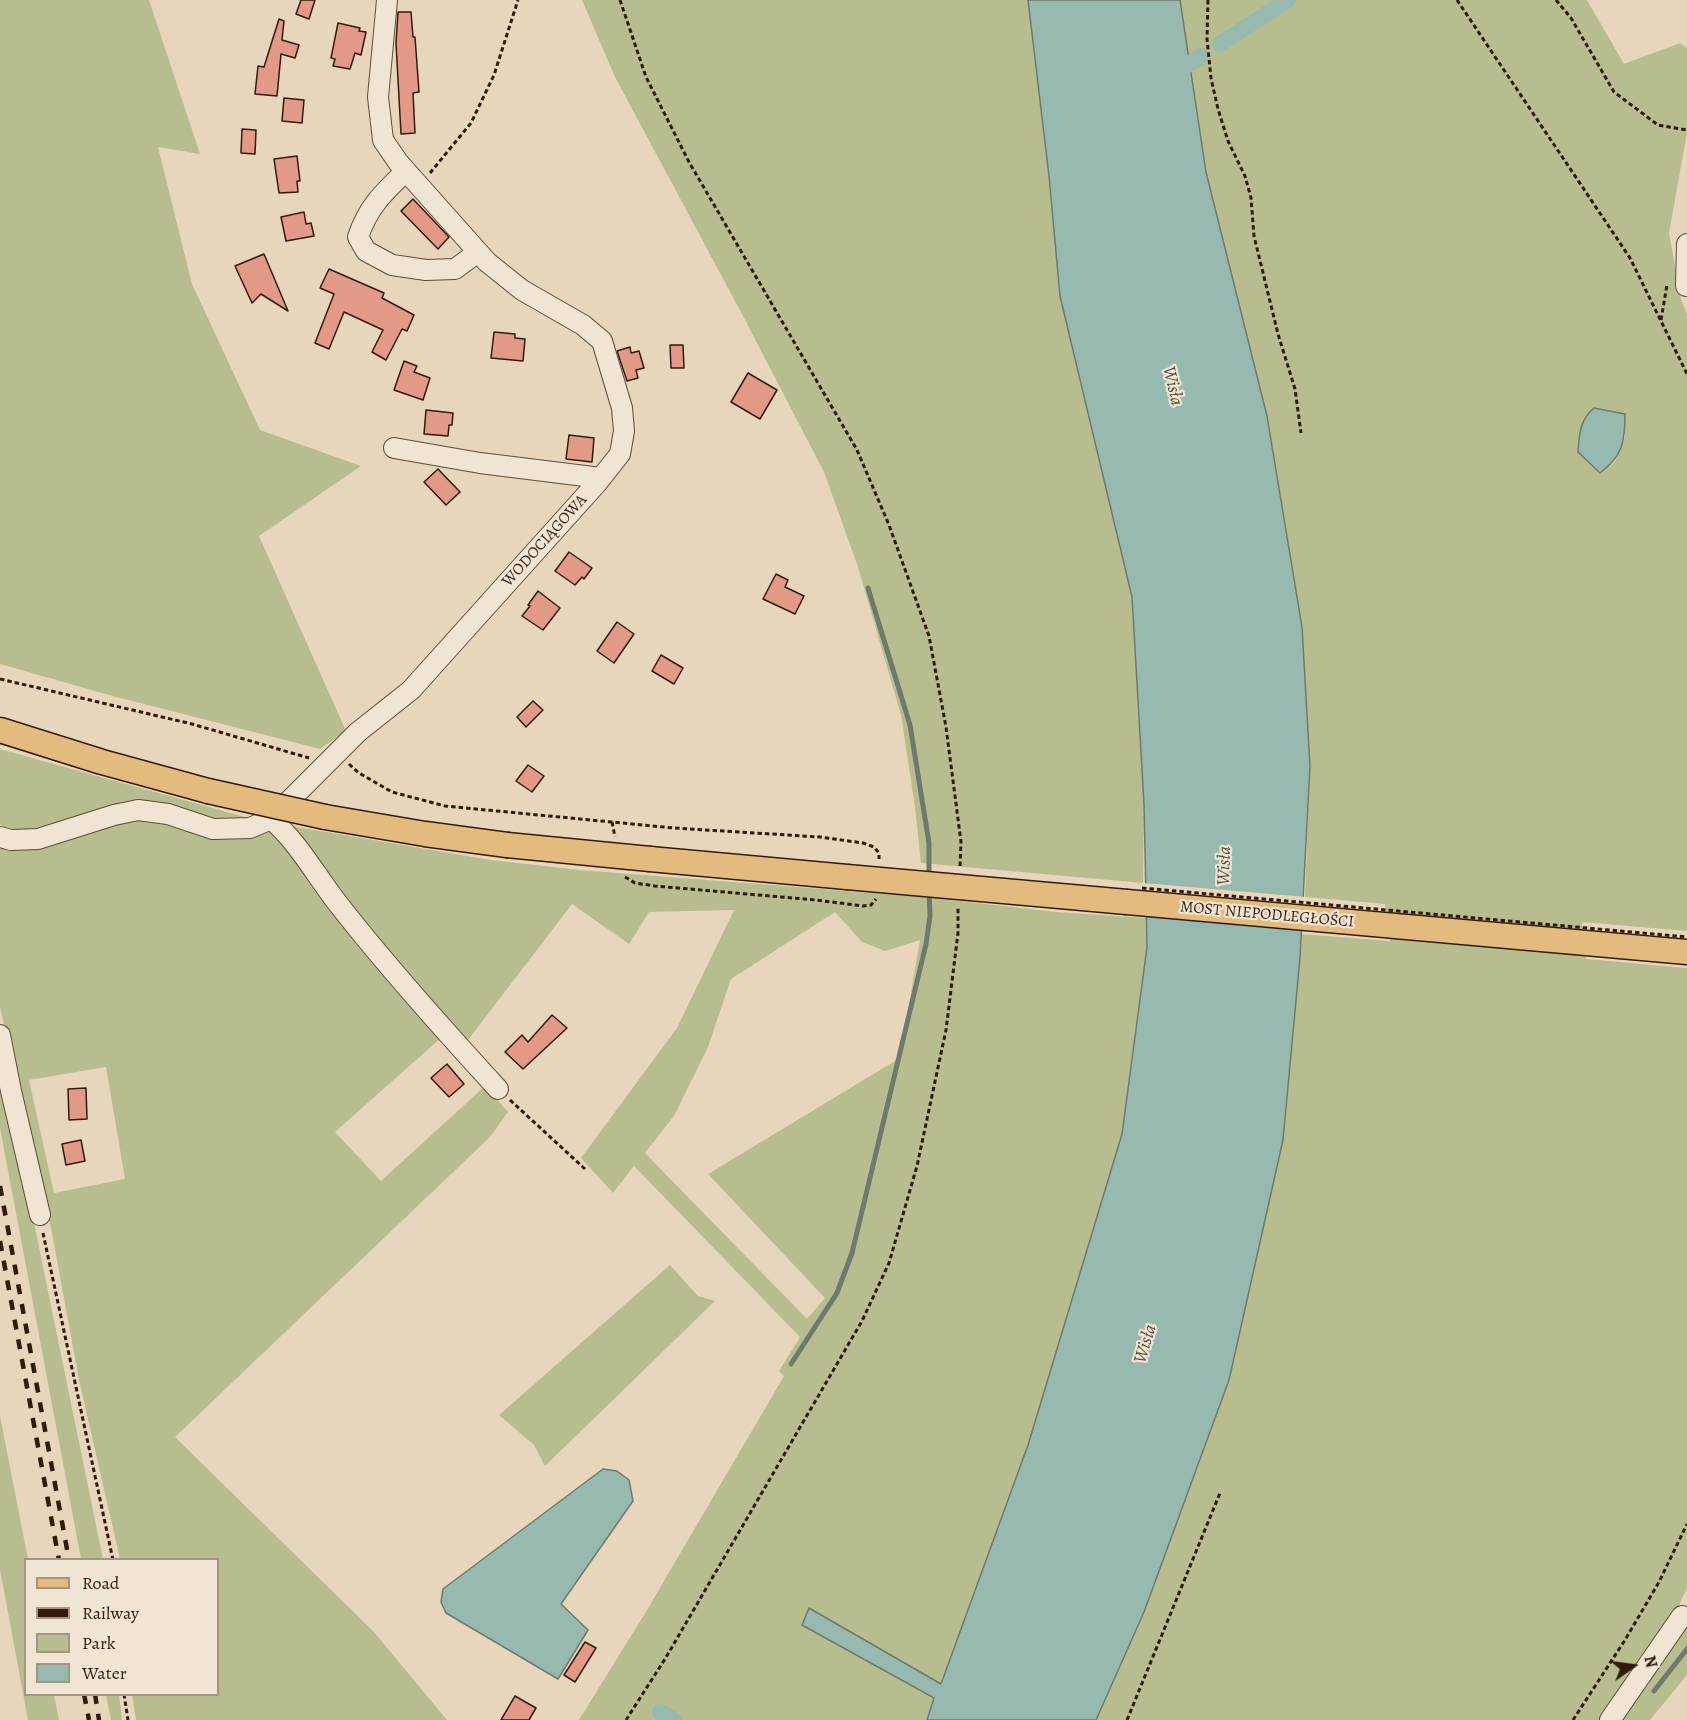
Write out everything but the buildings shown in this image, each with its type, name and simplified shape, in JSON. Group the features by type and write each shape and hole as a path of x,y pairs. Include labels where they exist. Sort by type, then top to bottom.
{"main road":[{"name":"MOST NIEPODLEGŁOŚCI","path":"0,730 102,762 208,791 326,817 507,845 1687,952"}],"street":[{"name":"WODOCIĄGOWA","path":"0,837 11,840 38,839 114,815 138,810 168,814 213,829 250,828 271,819 358,732 411,690 620,454 624,431 622,408 602,341 583,325 522,290 487,262 406,171 383,140 378,97 387,0"},
{"path":"406,171 378,198 365,217 358,237 366,251 392,265 426,270 455,269 478,252"},
{"path":"1686,286 1687,244"},
{"path":"394,448 480,463 601,478"},
{"path":"271,819 286,832 338,904 425,1010 498,1089"},
{"path":"0,1035 40,1215"},
{"path":"1611,1720 1682,1616"}],"path":[{"path":"421,187 434,167 471,123 494,75 518,0"},
{"path":"1208,0 1207,39 1211,78 1228,141 1245,176 1251,198 1254,236 1278,334 1295,389 1301,433"},
{"path":"1457,0 1630,258 1687,374"},
{"path":"1556,0 1571,18 1614,92 1658,125 1687,130"},
{"path":"0,679 192,724 306,756 322,768"},
{"path":"954,872 966,873"},
{"path":"1131,888 1687,937"},
{"path":"498,1089 585,1169"},
{"path":"40,1215 113,1558"},
{"path":"1127,1720 1220,1492"},
{"path":"1573,1720 1625,1640 1659,1582 1687,1524"},
{"path":"124,1696 128,1720"}],"green space":[{"path":"0,0 149,0 200,154 158,147 192,284 260,430 361,466 259,536 346,731 320,749 109,695 0,664"},
{"path":"582,0 1028,0 1049,176 1060,296 1132,597 1144,804 1143,883 921,863 901,715 858,567 824,472 615,77"},
{"path":"1180,0 1587,0 1624,64 1680,43 1687,48 1687,133 1669,233 1681,299 1687,314 1687,931 1582,922 1586,959 1687,968 1687,1588 1675,1614 1603,1720 1096,1720 1144,1612 1229,1380 1283,1140 1301,934 1390,941 1385,904 1305,897 1310,766 1302,627 1267,416 1206,172","holes":["1624,414 1625,437 1615,462 1600,473"]},
{"path":"0,749 256,820 220,823 169,809 120,804 43,827 9,833 0,824"},
{"path":"146,817 172,827 233,836 277,831 411,1008 442,1037 335,1132 381,1181 485,1086 508,1112 490,1137 175,1437 374,1632 447,1720 136,1720 132,1696 219,1696 219,1558 120,1558 79,1380 52,1233 0,1007 0,849 26,849","holes":["106,1067 125,1179 54,1193 29,1080"]},
{"path":"291,826 491,860 580,870 924,897 1056,912 1146,918 1147,947 1122,1134 1028,1445 941,1684 810,1609 802,1625 934,1699 927,1720 579,1720 647,1610 784,1376 779,1371 800,1337 634,1166 613,1193 581,1158 677,1028 734,910 649,912 629,944 572,904 465,1044 338,904","holes":["835,912 862,942 885,951 920,940 900,1058 708,1174 825,1298 807,1319 645,1153 674,1116 708,1047 731,979"]},
{"path":"0,1057 103,1558 81,1558 0,1128"},
{"path":"670,1265 698,1296 715,1301 545,1466 534,1445 499,1415"},
{"path":"0,1416 28,1558 24,1558 24,1696 54,1696 59,1720 28,1720 0,1570"},
{"path":"1687,1618 1687,1675 1650,1720 1617,1720"},
{"path":"106,1696 119,1696 122,1720 111,1720"}],"water":[{"name":"Wisła","path":"1028,0 1180,0 1206,172 1267,416 1302,627 1310,766 1300,958 1283,1140 1229,1380 1144,1612 1096,1720 927,1720 934,1698 802,1625 809,1608 941,1684 1028,1445 1122,1134 1147,947 1144,804 1132,597 1060,296 1049,176"},
{"path":"1594,408 1625,414 1621,447 1614,460 1600,473 1578,452 1583,422"},
{"path":"603,1469 617,1471 629,1480 633,1501 561,1604 588,1630 558,1679 446,1613 441,1602 443,1589"}],"pier":[{"path":"1143,883 1306,897 1304,931 1143,916"}],"waterway":[{"path":"1220,44 1288,0"},
{"path":"1172,75 1201,56"},
{"path":"868,588 910,725 929,843 929,878"},
{"path":"791,1364 837,1293 852,1253 926,944 930,916 929,890"},
{"path":"1654,1691 1687,1649"},
{"path":"660,1712 674,1720"}],"railway":[{"path":"0,1186 69,1558"},
{"path":"0,1241 59,1558"},
{"path":"84,1696 89,1720"},
{"path":"95,1696 99,1720"}]}
